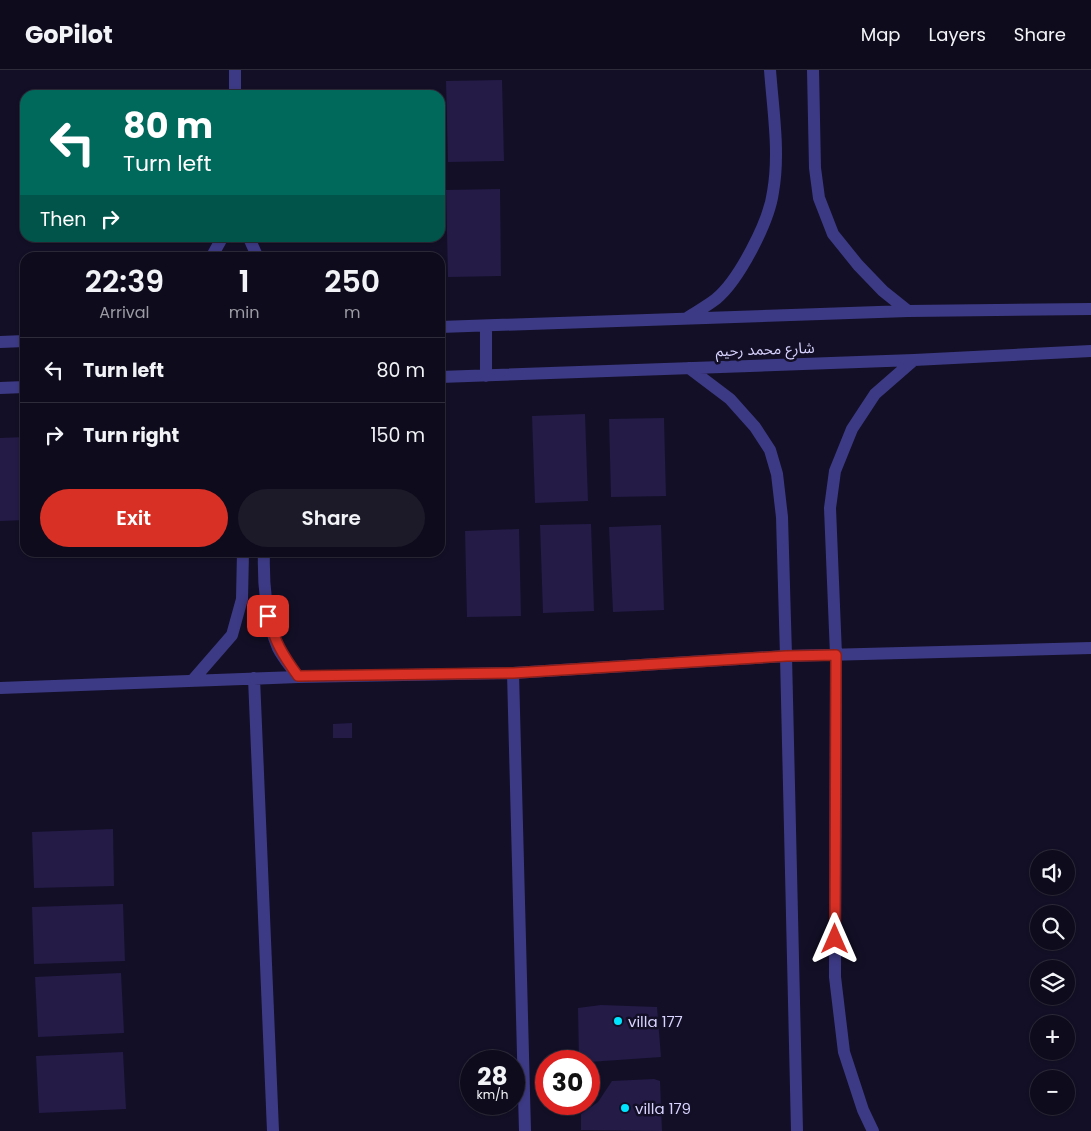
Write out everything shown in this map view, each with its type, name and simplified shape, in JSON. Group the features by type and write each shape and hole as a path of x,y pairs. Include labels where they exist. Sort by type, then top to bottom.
{"street":[{"path":"235,70 235,90"},
{"path":"687,318 716,299 732,280 750,252 773,193 776,156 770,70"},
{"path":"813,70 815,168 819,198 833,234 858,265 908,311"},
{"path":"445,327 908,311 1091,309"},
{"path":"486,326 486,376"},
{"path":"0,342 20,342"},
{"name":"شارع محمد رحيم","path":"445,377 914,360 1091,351"},
{"path":"873,1131 863,1110 844,1052 834,977 836,655 830,508 835,471 852,429 875,394 914,360"},
{"path":"689,368 730,399 755,427 770,450 777,474 782,517 796,1131"},
{"path":"0,388 20,387"},
{"path":"192,681 232,635 242,599 243,557"},
{"path":"264,557 268,616 273,635 279,650 298,676"},
{"path":"0,688 298,676 513,673 786,656 1091,648"},
{"path":"513,673 525,1131"},
{"path":"254,678 273,1131"}],"building":[{"path":"502,80 504,161 448,162 446,81"},
{"path":"500,189 501,276 448,277 446,190"},
{"path":"585,414 588,501 535,503 532,416"},
{"path":"664,418 666,496 611,497 609,419"},
{"path":"20,437 20,520 0,521 0,438"},
{"path":"591,524 594,611 543,613 540,525"},
{"path":"661,525 664,610 613,612 609,527"},
{"path":"519,529 521,616 467,617 465,531"},
{"path":"352,723 352,738 333,738 333,724"},
{"path":"113,829 114,886 34,888 32,832"},
{"path":"123,904 125,961 34,964 32,907"},
{"path":"121,973 124,1033 38,1037 35,977"},
{"name":"villa 177","path":"601,1005 657,1007 661,1057 600,1061 600,1050 579,1050 578,1008"},
{"path":"123,1052 126,1109 39,1113 36,1056"},
{"name":"villa 179","path":"654,1079 660,1081 662,1131 581,1130 581,1115 600,1115 600,1099 612,1081"}],"place":[{"name":"villa 177","path":"618,1021"},
{"name":"villa 179","path":"625,1108"}],"route":[{"path":"268,616 279,650 298,676 513,673 786,656 836,655 835,939"}]}
